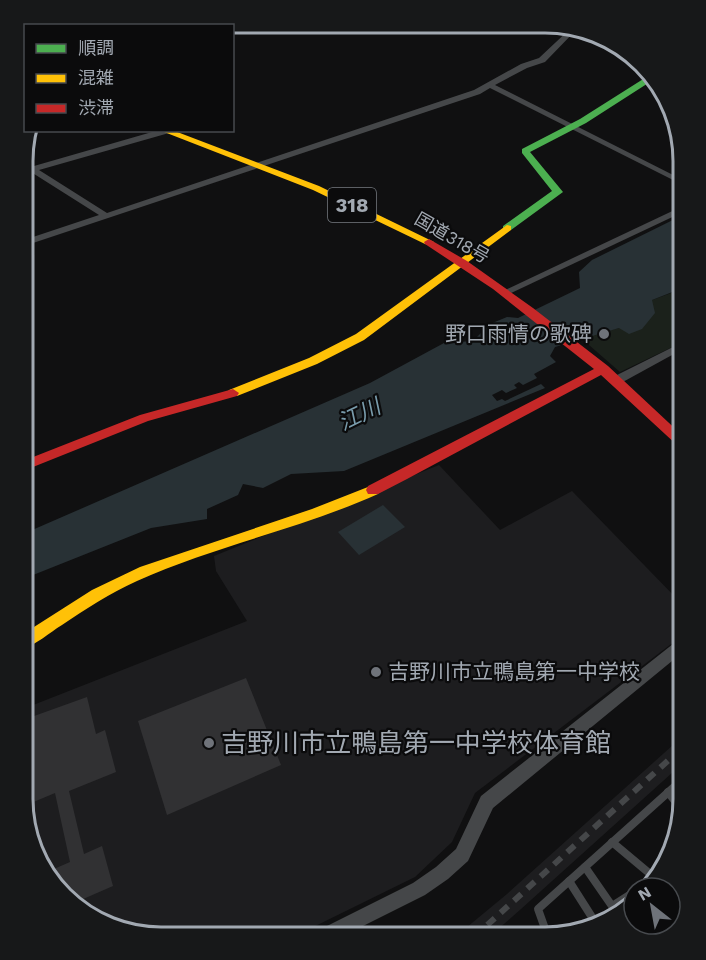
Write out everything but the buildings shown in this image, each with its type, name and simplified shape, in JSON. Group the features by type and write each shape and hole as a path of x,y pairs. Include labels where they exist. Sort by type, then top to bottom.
{"main road":[{"path":"33,462 144,418 232,393 313,360 360,337 460,261 558,192 525,151 574,125 645,82"},
{"name":"国道318号","path":"167,132 262,166 337,197 460,261 506,292 571,342 617,380 673,433"},
{"path":"33,636 113,586 145,571 255,536 350,501 422,466 530,406 604,369"}],"street":[{"path":"33,240 262,166 492,86 524,66 542,60 568,35"},
{"path":"492,86 574,125 673,177"},
{"path":"33,165 160,132"},
{"path":"33,171 106,216"},
{"path":"506,292 673,214"},
{"path":"617,380 673,350"},
{"path":"343,927 419,889 442,873 462,855 487,802 673,652"}],"lane":[{"path":"544,927 538,909 673,788"},
{"path":"668,792 673,798"},
{"path":"612,842 649,873"},
{"path":"585,867 612,906 622,900"},
{"path":"569,881 592,918"}],"shaded area":[{"path":"673,292 673,347 620,372 581,338 619,328 652,300"},
{"name":"吉野川市立鴨島第一中学校","path":"439,465 500,530 572,491 673,595 673,643 475,793 452,842 415,877 313,927 161,927 128,923 97,910 83,901 70,890 46,856 34,816 33,705 247,621 216,571 214,556"},
{"path":"673,745 673,772 521,909 500,927 467,927"}],"water":[{"name":"江川","path":"673,220 673,292 652,300 655,313 642,329 629,334 619,328 555,347 550,356 556,362 534,374 537,378 523,385 519,382 514,385 517,388 506,393 502,390 492,395 497,401 502,399 505,401 541,384 545,388 344,471 291,474 263,488 243,484 238,495 207,509 207,519 151,528 33,575 33,530 370,383 444,343 473,341 490,324 507,317 518,318 580,288 579,272 592,260"},
{"path":"383,505 405,527 359,555 338,532"}],"railway":[{"path":"485,927 673,756"}],"traffic: fast":[{"path":"507,228 558,192 525,151 583,121 645,82"}],"traffic: slow":[{"path":"168,132 316,188 429,242"},
{"path":"233,393 313,361 360,337 507,228"},
{"path":"33,636 113,586 145,571 289,523 373,490"}],"traffic: jam":[{"path":"429,242 497,286 561,335 673,434"},
{"path":"373,490 604,369"},
{"path":"33,462 144,418 233,393"}],"place":[{"name":"野口雨情の歌碑","path":"604,334"},
{"name":"吉野川市立鴨島第一中学校","path":"376,672"},
{"name":"吉野川市立鴨島第一中学校体育館","path":"209,743"}]}
